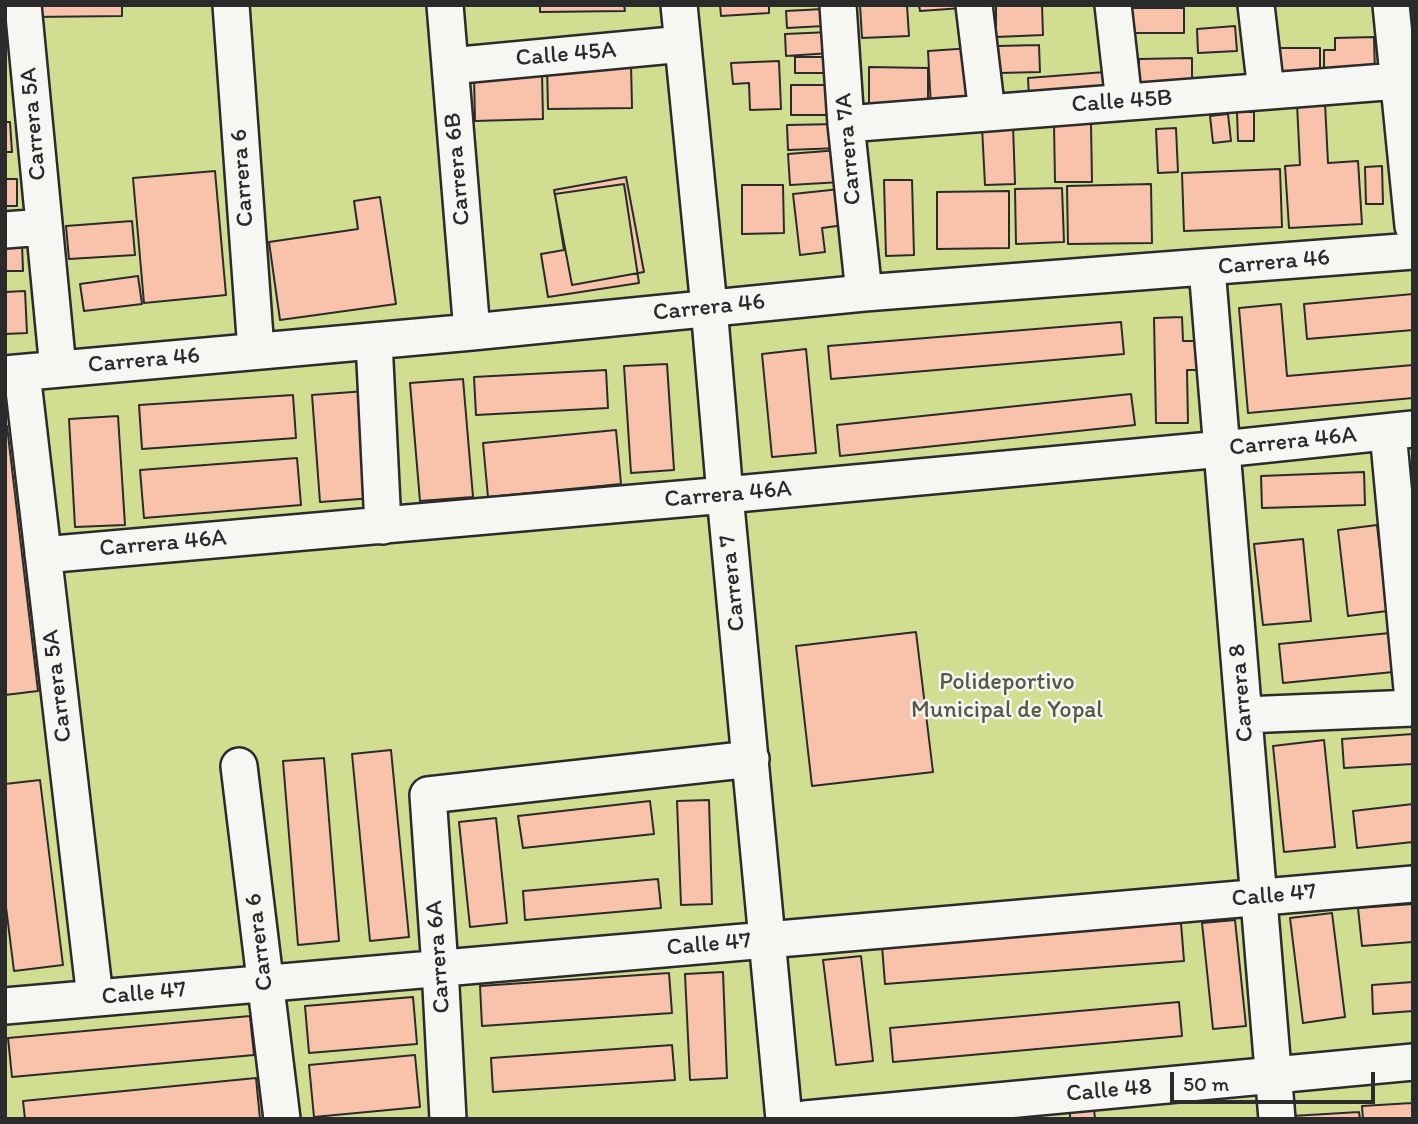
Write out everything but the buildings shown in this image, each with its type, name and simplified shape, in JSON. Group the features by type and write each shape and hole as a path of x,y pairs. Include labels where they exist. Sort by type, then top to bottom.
{"street":[{"name":"Carrera 5A","path":"23,5 19,105 44,227 58,369"},
{"name":"Carrera 6","path":"230,5 256,351"},
{"name":"Carrera 6B","path":"445,5 472,332"},
{"name":"Carrera 7","path":"679,5 784,1119"},
{"name":"Carrera 7A","path":"838,5 846,124 864,293"},
{"path":"974,5 987,113"},
{"path":"1113,5 1124,102"},
{"path":"1256,5 1266,91"},
{"path":"1391,5 1413,226"},
{"name":"Calle 45A","path":"450,66 683,44"},
{"name":"Calle 45B","path":"846,124 1398,81"},
{"path":"5,230 44,227"},
{"name":"Carrera 46","path":"14,373 864,293 1413,251"},
{"name":"Carrera 8","path":"1207,268 1277,1119"},
{"path":"374,341 383,526"},
{"name":"Carrera 5A","path":"14,373 43,555 94,998"},
{"path":"1400,430 1413,700"},
{"name":"Carrera 46A","path":"43,555 725,495 1400,430"},
{"path":"1244,715 1413,708"},
{"name":"Carrera 6A","path":"448,1119 428,795 751,759"},
{"name":"Carrera 6","path":"239,766 282,1119"},
{"name":"Calle 47","path":"5,1006 1413,884"},
{"name":"Calle 48","path":"805,1119 1110,1105 1274,1075 1413,1062"}],"green space":[{"name":"Polideportivo Municipal de Yopal","path":"5,5 1413,5 1413,1119 5,1119"}]}
